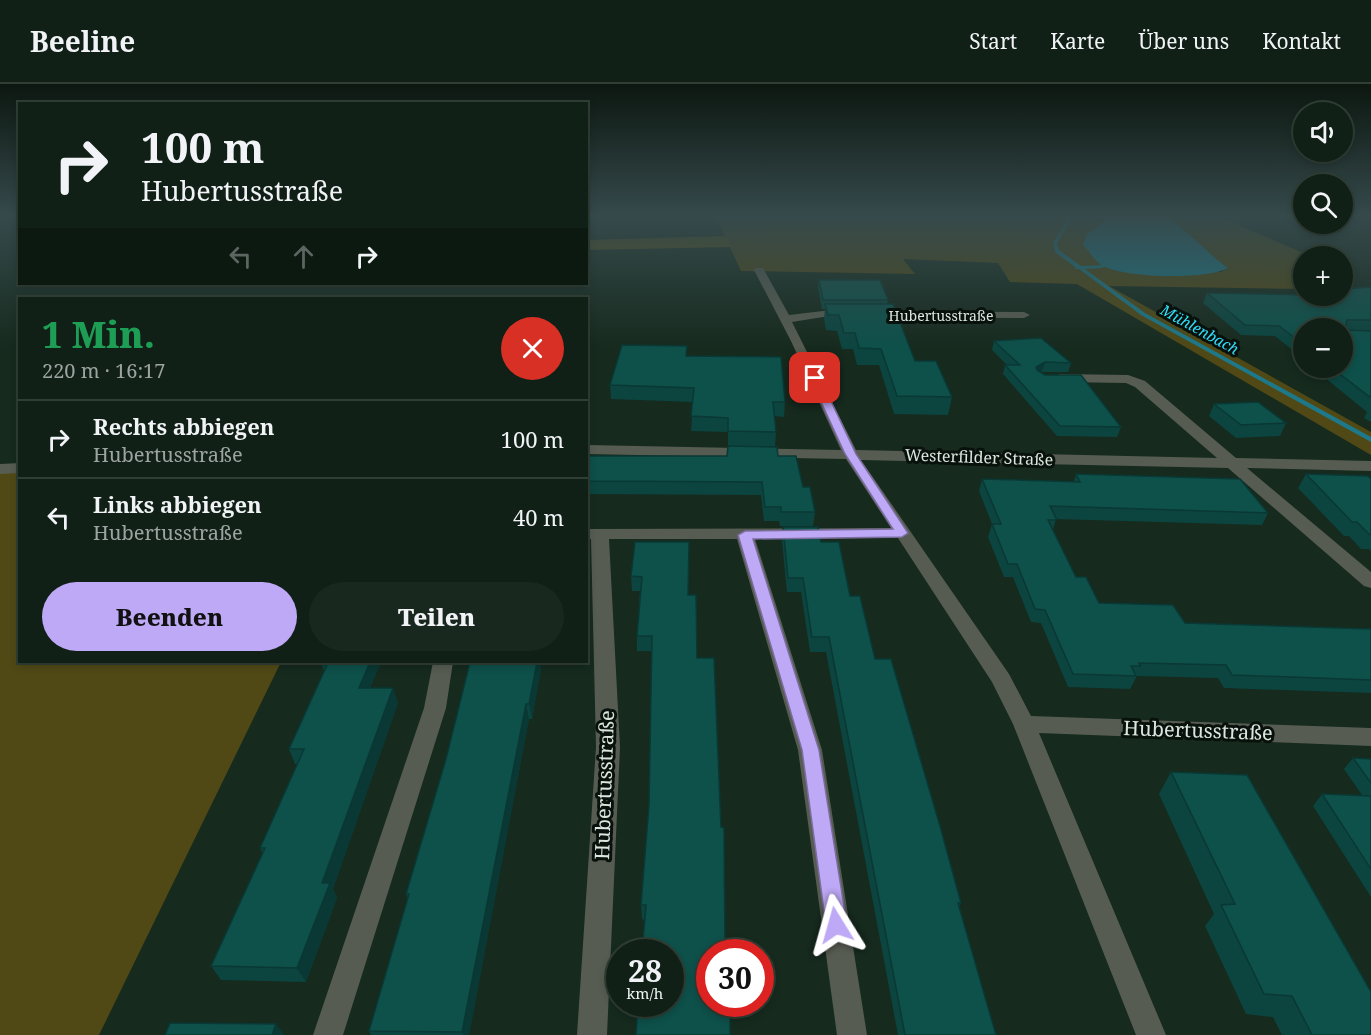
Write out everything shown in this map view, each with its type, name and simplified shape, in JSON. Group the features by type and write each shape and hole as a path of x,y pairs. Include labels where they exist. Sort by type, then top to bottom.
{"street":[{"path":"759,270 786,319 850,454 1001,679 1024,724 1151,1035"},
{"name":"Hubertusstraße","path":"786,319 823,314 1024,315"},
{"path":"1042,378 1133,380 1371,582"},
{"name":"Westerfilder Straße","path":"588,449 1234,465 1371,466"},
{"path":"0,469 18,468"},
{"name":"Hubertusstraße","path":"592,1035 609,747 593,534 902,533"},
{"path":"745,535 810,750 852,1035"},
{"path":"328,1035 435,708 443,663"},
{"name":"Hubertusstraße","path":"1024,724 1371,737"}],"shaded area":[{"path":"736,259 903,259 915,274 741,271"},
{"path":"912,259 1176,259 1221,272 1228,268 1217,259 1293,259 1293,289 1109,286 1371,432 1371,455 1077,284 1010,282 998,263"},
{"path":"18,468 18,663 281,663 99,1035 0,1035 0,469"}],"water":[{"path":"1217,259 1228,268 1218,272 1185,276 1147,275 1114,270 1095,260"}],"building":[{"path":"819,280 880,280 888,300 823,300"},
{"path":"1371,287 1371,320 1293,318 1293,337 1279,326 1245,325 1207,293 1293,295 1293,306 1353,306 1353,288"},
{"path":"825,304 893,304 915,361 936,361 952,397 897,396 881,349 859,348 855,333 844,333 839,315 828,315"},
{"path":"1353,330 1371,331 1371,398 1345,378 1353,378"},
{"path":"1041,338 1071,363 1045,362 1036,367 1037,370 1045,375 1081,375 1121,427 1060,426 1005,365 1020,365 994,341"},
{"path":"622,345 687,346 686,356 781,357 785,402 773,402 776,432 728,431 728,418 691,416 694,388 610,385"},
{"path":"1258,402 1286,423 1241,425 1214,404"},
{"path":"728,446 777,447 778,456 796,456 803,487 810,487 815,512 781,512 781,507 765,507 762,482 588,481 588,456 727,456"},
{"path":"1076,474 1240,479 1268,513 1050,506 1057,520 1048,520 1076,577 1086,577 1099,603 1173,605 1185,623 1371,629 1371,680 1232,675 1226,665 1139,663 1141,666 1131,666 1136,676 1073,674 1045,610 1035,609 1017,564 1008,564 992,524 1001,524 982,479 1080,482"},
{"path":"1306,474 1368,476 1371,479 1371,535 1357,522 1352,522"},
{"path":"783,527 818,527 821,542 839,542 850,596 860,596 875,659 891,659 940,826 961,903 958,903 996,1035 905,1035 829,637 812,637 803,578 788,578"},
{"path":"635,542 689,542 688,595 696,595 697,658 714,658 721,827 724,828 725,939 696,939 696,1017 730,1017 730,1035 636,1035 637,1017 684,1017 684,939 643,939 646,905 641,905 649,805 652,636 637,636 642,577 631,576"},
{"path":"323,663 370,663 359,688 393,688 322,883 330,883 297,968 211,966 265,848 260,848 304,749 289,749 327,665 322,665"},
{"path":"470,663 537,663 529,704 526,704 462,1032 369,1031 409,894 406,894 446,759"},
{"path":"1353,758 1371,759 1371,783"},
{"path":"1171,772 1247,775 1371,992 1371,1035 1312,1035 1292,996 1264,994 1221,905 1235,904"},
{"path":"1322,794 1371,796 1371,869"},
{"path":"170,1023 276,1024 272,1035 165,1035"}],"waterway":[{"name":"Mühlenbach","path":"1068,259 1080,268"},
{"path":"1080,268 1102,266"},
{"name":"Mühlenbach","path":"1080,268 1143,314 1371,440"}],"route":[{"path":"815,378 850,454 902,533 745,535 810,750 836,925"}]}
